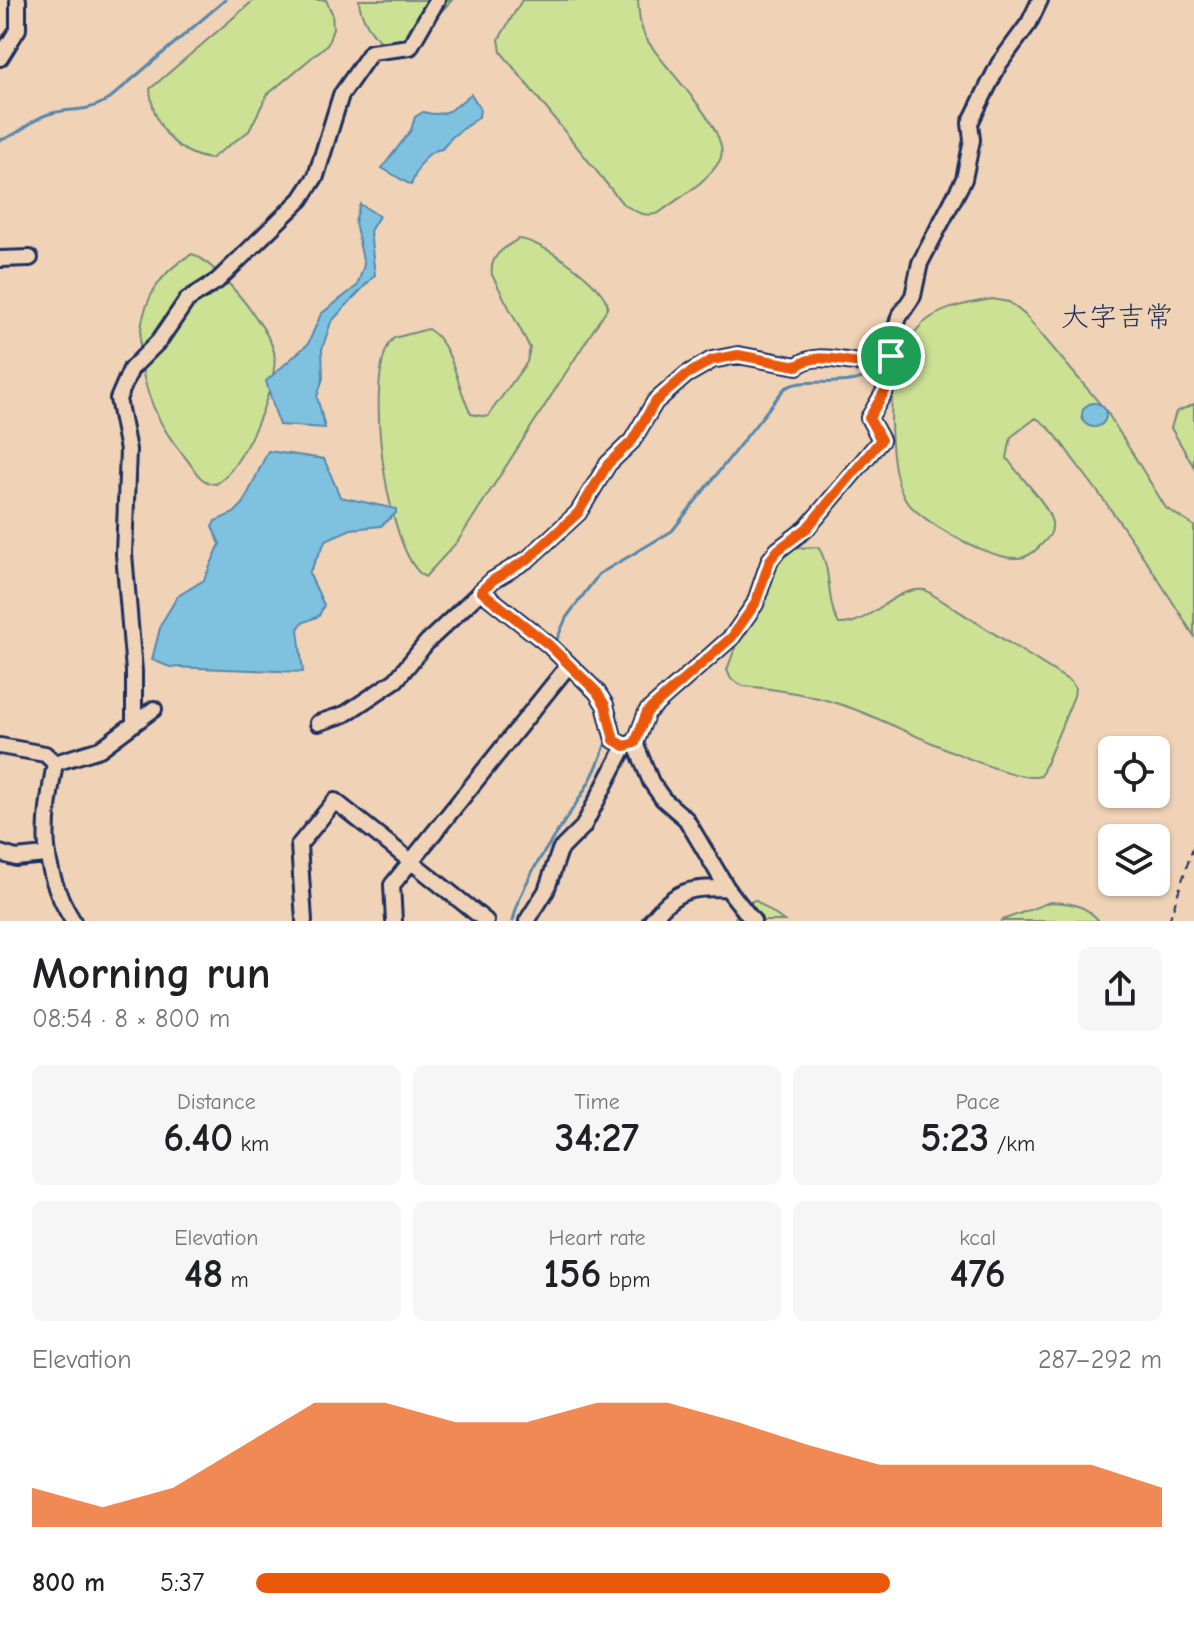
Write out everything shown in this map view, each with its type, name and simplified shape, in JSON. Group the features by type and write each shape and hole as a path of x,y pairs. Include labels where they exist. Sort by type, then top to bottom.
{"street":[{"path":"0,58 18,29 18,0"},
{"path":"134,724 134,671 124,554 128,450 118,399 131,369 159,341 187,300 217,281 301,199 316,176 341,95 353,73 371,52 410,47 437,0"},
{"path":"527,921 546,891 560,850 583,827 647,712 732,637 755,604 770,560 807,528 881,440 869,418 885,391 899,317 913,296 920,263 964,179 972,140 970,123 999,64 1029,23 1040,0"},
{"path":"0,259 30,258"},
{"path":"318,723 345,714 396,680 427,642 481,591 528,559 578,513 608,464 632,441 655,402 686,375 712,360 738,355 797,366 804,360 870,365 891,356"},
{"path":"481,591 549,645 597,692 605,705 614,740 630,745 651,782 663,799 686,819 727,888 753,921"},
{"path":"394,921 392,885 568,666"},
{"path":"55,763 100,749 154,709"},
{"path":"0,746 45,754 55,763"},
{"path":"55,763 45,820 45,855 62,904 73,921"},
{"path":"304,921 299,845 335,801 486,921"},
{"path":"0,853 16,858 45,855"},
{"path":"651,921 666,902 690,888 727,888"}],"path":[{"path":"1169,921 1194,844"}],"green space":[{"path":"254,0 326,0 332,13 333,28 328,44 267,95 249,131 210,159 197,156 176,144 168,135 156,114 150,89"},
{"path":"359,0 452,0 407,48 398,49 374,34 363,17"},
{"path":"522,0 638,0 640,23 645,36 716,132 721,148 720,160 715,168 659,213 644,214 622,203 501,52 499,39"},
{"path":"518,239 541,247 570,265 596,287 608,307 458,541 425,577 411,562 389,499 379,420 379,384 384,355 394,338 428,329 444,345 471,414 487,417 527,362 530,348 492,275 495,258"},
{"path":"192,254 214,269 240,296 262,327 274,352 271,383 257,424 237,462 216,484 198,475 167,434 144,379 140,350 142,322 151,296 167,273"},
{"path":"992,299 1009,302 1025,315 1107,412 1166,508 1194,526 1194,636 1107,505 1058,438 1036,418 1011,437 1007,458 1039,498 1052,523 1049,537 1031,554 1021,558 1005,557 974,546 940,529 906,500 896,474 891,421 893,388 902,356 909,340 929,319 956,307"},
{"path":"1194,404 1194,467 1171,428 1176,412"},
{"path":"818,547 826,565 832,605 839,624 862,619 892,599 913,590 925,590 1071,682 1075,688 1074,696 1041,776 1026,776 978,762 838,704 743,686 731,679 727,670 764,569 792,548"},
{"path":"755,900 784,921 734,921 740,907"},
{"path":"1050,902 1077,906 1099,921 1000,921"}],"water":[{"path":"471,94 480,108 479,117 452,137 442,149 426,157 411,185 382,168 411,130 415,117 423,112 444,113"},
{"path":"360,204 379,216 370,231 375,275 331,322 322,349 323,378 317,397 325,428 279,425 266,381 308,344 321,314 357,286 364,265 355,222"},
{"path":"1094,403 1102,407 1106,415 1102,423 1094,427 1086,423 1082,415 1086,407"},
{"path":"268,451 324,459 340,497 396,509 396,513 381,526 351,529 326,540 309,573 324,605 319,616 302,623 298,629 303,672 170,667 152,660 161,624 178,596 204,580 220,544 212,527 215,521 234,513 243,504"}],"waterway":[{"path":"0,140 46,115 92,107 109,99 225,0"},
{"path":"555,644 566,618 599,574 672,531 784,389 802,383 846,382 870,375"},
{"path":"595,701 601,716"},
{"path":"513,921 532,873 587,785 607,738"}],"district":[{"name":"大字吉常","path":"1117,317"}],"route":[{"path":"738,355 797,366 804,360 870,365 881,363 891,356 885,391 869,418 881,440 807,528 770,560 755,604 732,637 647,712 635,743 625,746 614,740 605,705 597,692 549,645 481,591 528,559 552,533 578,513 608,464 632,441 655,402 686,375 712,360 738,355"}]}
